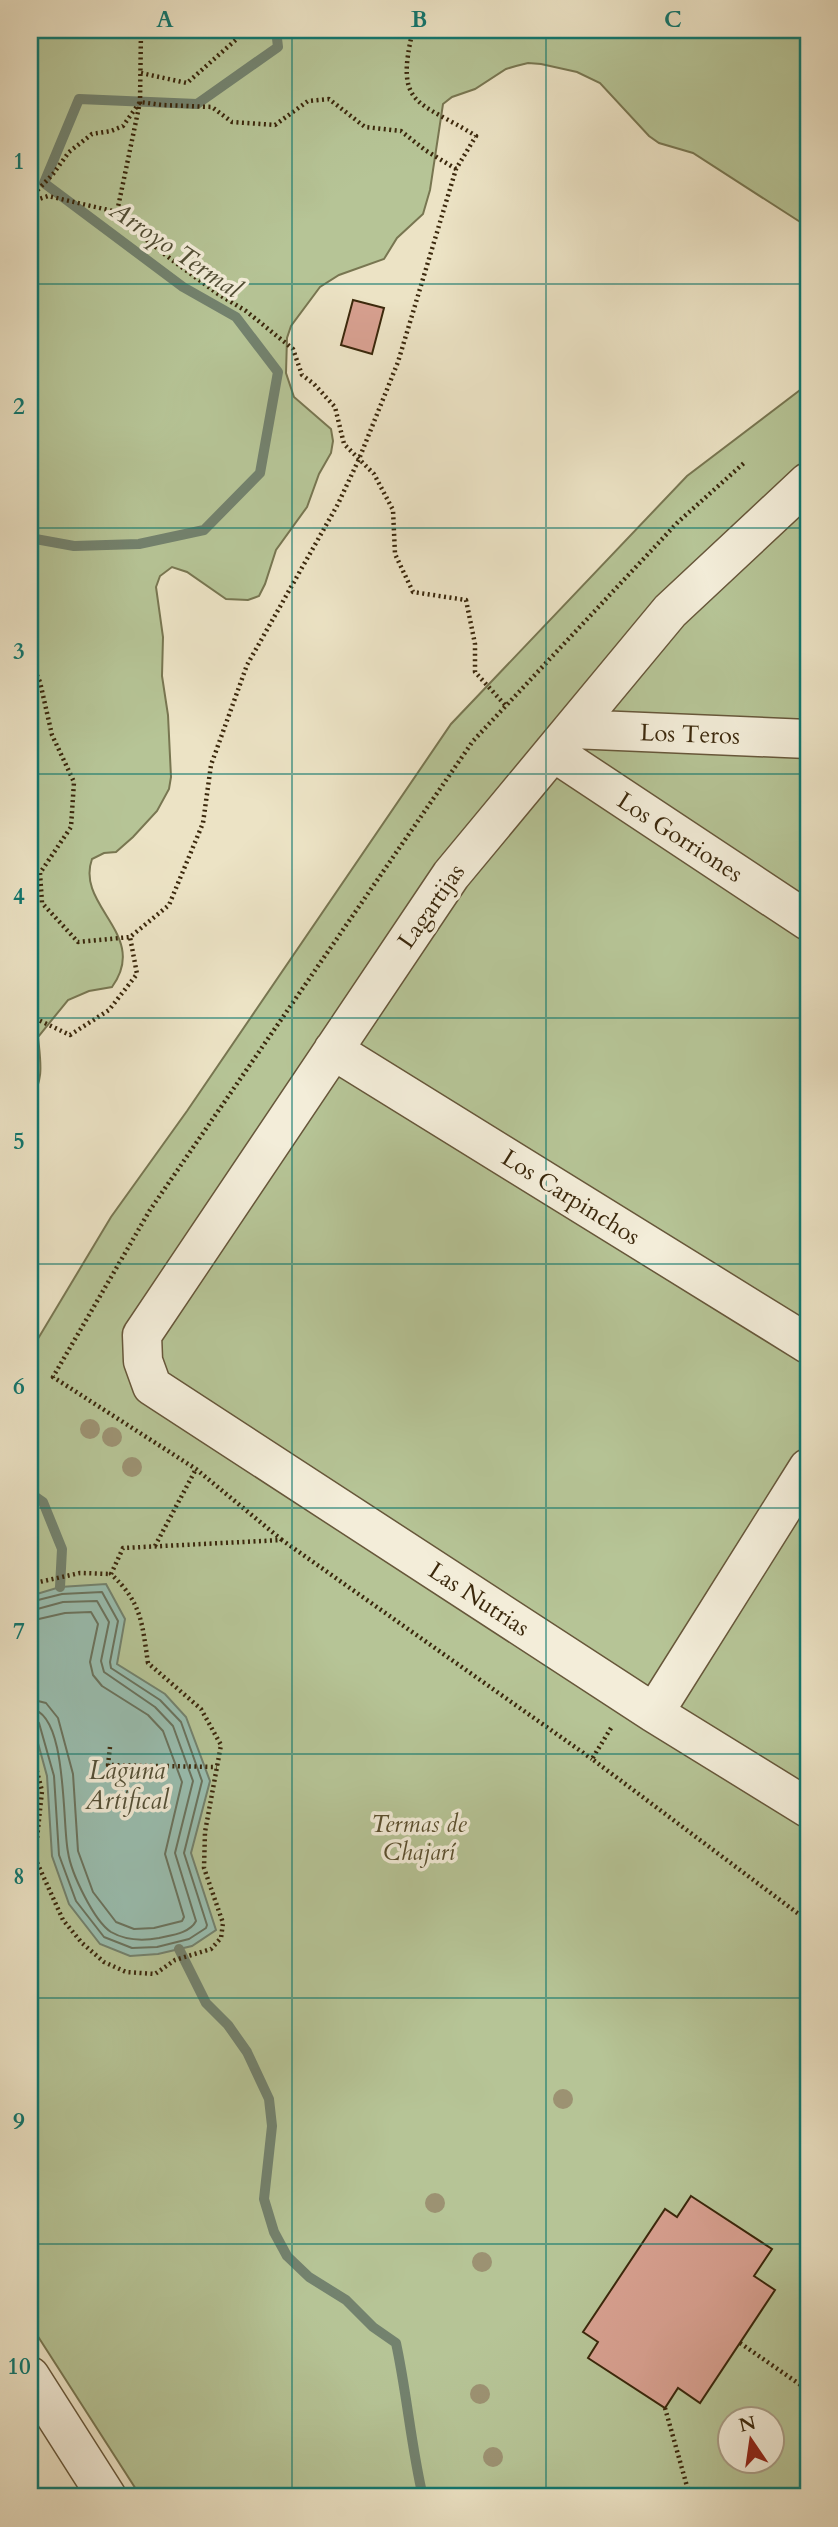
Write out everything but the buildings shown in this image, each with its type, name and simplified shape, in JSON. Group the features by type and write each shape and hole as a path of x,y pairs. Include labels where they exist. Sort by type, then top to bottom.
{"street":[{"name":"Lagartijas","path":"152,1386 143,1361 142,1335 451,874 670,611 808,482"},
{"name":"Los Teros","path":"562,741 808,739"},
{"name":"Los Gorriones","path":"562,741 808,921"},
{"name":"Los Carpinchos","path":"333,1050 808,1344"},
{"name":"Las Nutrias","path":"152,1386 642,1705 808,1808"},
{"path":"642,1705 808,1468"},
{"path":"30,2376 107,2497"}],"path":[{"path":"117,212 140,102 141,30"},
{"path":"141,73 187,83 239,37 240,30"},
{"path":"30,660 40,682 52,735 74,782 71,827 40,873 42,904 78,942 130,937 169,905 203,823 211,765 247,665 338,504 359,459 398,362 456,169 476,136 450,119 424,108 407,88 406,60 413,30"},
{"path":"140,102 212,107 232,122 275,125 308,101 329,99 365,127 401,131 456,169"},
{"path":"30,200 54,174 69,152 92,134 124,126 140,102"},
{"path":"30,200 48,195 117,212 125,223 172,260 246,311 293,349 302,375 335,407 344,444 374,474 393,510 395,554 413,592 466,600 475,644 475,672 506,706"},
{"path":"30,1016 69,1035 109,1010 137,974 130,937"},
{"path":"155,1546 196,1469"},
{"path":"111,1574 123,1548 282,1540 592,1759 808,1921"},
{"path":"30,1584 80,1573 111,1574 134,1599 141,1616 148,1663 201,1709 221,1745 205,1832 204,1868 223,1923 222,1938 211,1949 175,1960 155,1974 126,1972 104,1962 82,1943 63,1920 35,1858 42,1791 30,1744"},
{"path":"592,1759 642,1705"},
{"path":"110,1747 108,1765 217,1767"},
{"path":"740,2343 808,2390"},
{"path":"665,2408 690,2497"}],"green space":[{"path":"30,30 808,30 808,227 693,153 659,143 649,136 600,83 577,72 528,63 506,69 475,89 452,97 443,104 430,190 423,214 397,238 384,259 339,275 320,287 291,326 287,338 286,373 294,397 331,429 333,441 331,453 319,474 307,507 276,550 259,596 248,600 226,599 187,572 172,567 160,576 156,587 163,637 162,676 168,715 171,777 169,789 157,811 133,837 116,852 104,853 92,859 90,876 93,892 118,936 123,952 121,968 112,987 89,991 68,1000 38,1037 40,1071 38,1086 30,1104"},
{"name":"Termas de Chajarí","path":"808,384 808,2497 141,2497 30,2324 30,1352 111,1217 187,1111 451,724 687,476"}],"water":[{"name":"Laguna Artifical","path":"106,1584 125,1619 117,1664 165,1694 186,1717 210,1781 191,1853 216,1930 192,1946 158,1954 130,1956 100,1944 69,1904 52,1856 47,1776 30,1714 30,1596 60,1587"}],"waterway":[{"name":"Arroyo Termal","path":"30,538 74,546 139,544 204,530 260,473 278,372 236,317 183,287 44,183 79,99 197,104 278,47 276,30"},
{"name":"Arroyo Termal","path":"30,1493 43,1502 62,1549 60,1587"},
{"name":"Arroyo Termal","path":"179,1949 206,2003 228,2025 247,2052 269,2099 272,2126 264,2199 274,2232 287,2256 309,2277 346,2300 373,2327 396,2343 423,2497"}]}
